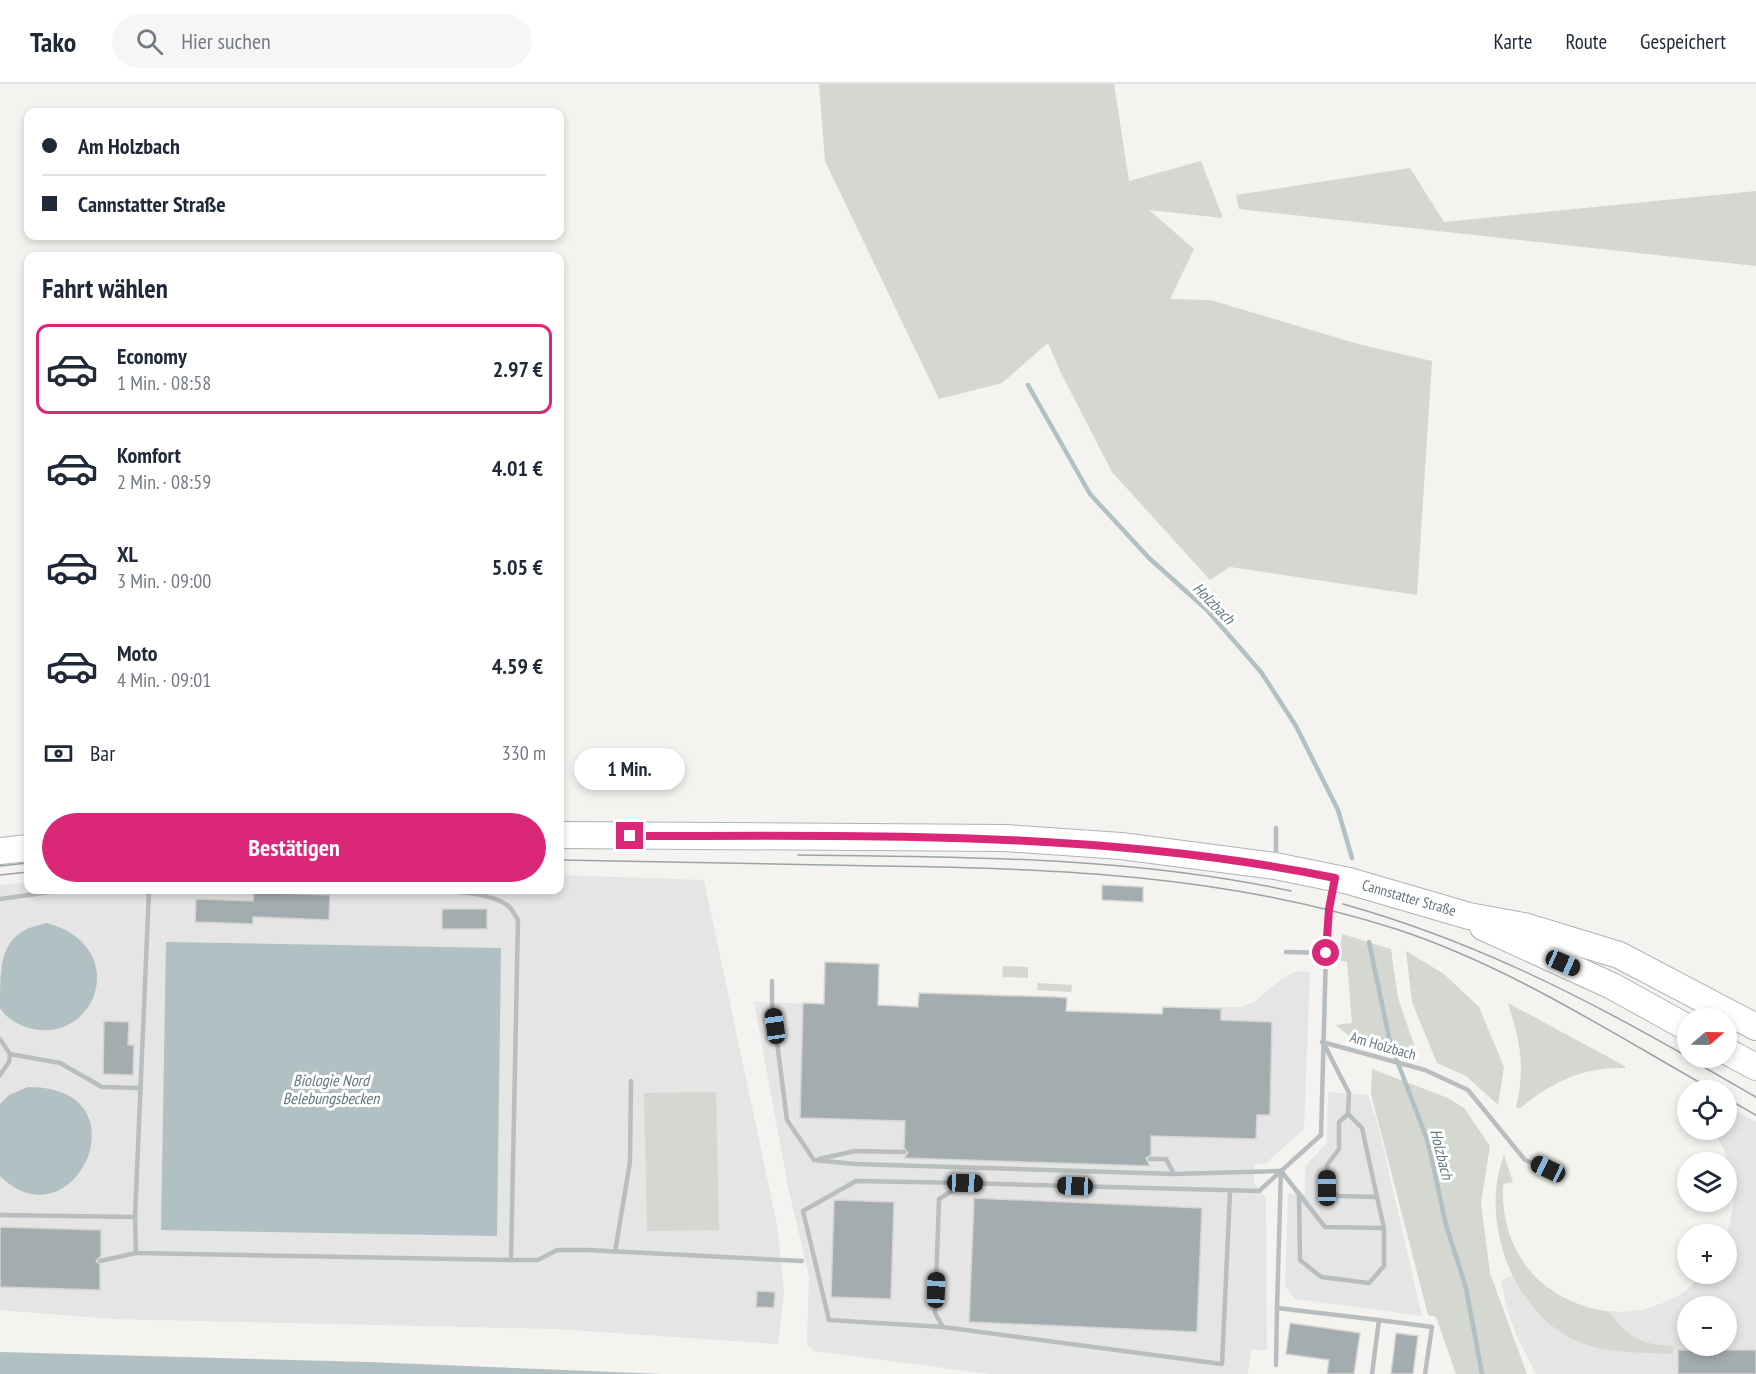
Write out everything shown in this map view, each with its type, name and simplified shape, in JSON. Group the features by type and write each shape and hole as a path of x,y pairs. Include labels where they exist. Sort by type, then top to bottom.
{"main road":[{"name":"Cannstatter Straße","path":"564,835 1005,838 1120,846 1275,866 1335,878 1468,916 1524,926 1575,940 1619,955 1639,968 1756,1027"},
{"path":"0,850 24,848"},
{"name":"Cannstatter Straße","path":"1468,916 1488,931 1614,981 1677,1021"},
{"path":"1737,1057 1756,1067"}],"lane":[{"path":"1275,866 1276,828"},
{"path":"1230,1191 1222,1364 943,1327 829,1320 802,1212 856,1181 1258,1191 1321,1135 1326,953 1329,909 1335,878"},
{"path":"0,900 38,894"},
{"path":"136,1253 135,1217 149,894"},
{"path":"470,894 487,896 508,906 518,920 511,1260"},
{"path":"1286,952 1326,953"},
{"path":"772,981 772,1003 787,1120 814,1160"},
{"path":"0,1039 10,1054 9,1062 0,1076"},
{"path":"1322,1042 1349,1094 1348,1114 1339,1122 1339,1149 1327,1165 1327,1188 1338,1196 1377,1197"},
{"name":"Am Holzbach","path":"1322,1042 1425,1070 1468,1090 1526,1160 1562,1176"},
{"path":"10,1054 60,1063 102,1087 141,1088"},
{"path":"615,1252 630,1162 631,1082"},
{"path":"1299,1193 1299,1260 1321,1277 1369,1283 1384,1266 1384,1228 1362,1128 1348,1114"},
{"path":"814,1160 855,1151 904,1152"},
{"path":"1150,1159 1166,1159 1174,1174"},
{"path":"814,1160 855,1164 1174,1174 1281,1171"},
{"path":"1281,1171 1325,1227 1384,1228"},
{"path":"1276,1365 1281,1171"},
{"path":"943,1327 935,1313 939,1199 965,1183"},
{"path":"0,1215 135,1217"},
{"path":"100,1261 136,1253 538,1260 557,1250 802,1262"},
{"path":"1277,1308 1431,1327 1425,1374"},
{"path":"1372,1374 1379,1320"}],"shaded area":[{"path":"819,84 1114,84 1129,181 1201,161 1223,218 1149,210 1194,249 1170,299 1210,300 1362,345 1432,361 1417,595 1230,567 1210,580 1112,472 1048,343 1002,383 939,399 825,161"},
{"path":"1410,168 1444,222 1756,191 1756,266 1239,209 1236,195"},
{"path":"564,875 704,880 777,1225 784,1292 778,1344 556,1329 112,1319 0,1310 0,885 24,882 24,894 564,894"},
{"path":"1342,934 1391,949 1398,998 1418,1056 1350,1037 1336,1025 1352,1023 1347,962 1339,960"},
{"path":"1406,951 1444,974 1479,1007 1504,1067 1498,1105 1466,1076 1437,1063 1412,1002"},
{"path":"1003,966 1028,967 1028,978 1002,977"},
{"path":"1297,971 1310,972 1304,1129 1265,1164 1254,1164 1254,1183 1266,1198 1267,1350 1251,1350 1248,1374 990,1374 814,1351 807,1344 809,1276 788,1187 754,1002 918,1007 919,993 1055,997 1055,1011 1162,1014 1163,1007 1241,1007 1254,1002 1284,977"},
{"path":"1038,983 1072,985 1071,992 1037,990"},
{"path":"1508,1003 1625,1068 1595,1070 1568,1078 1543,1091 1519,1109 1516,1107 1521,1079 1520,1054"},
{"path":"1372,1069 1448,1098 1464,1108 1490,1146 1481,1203 1490,1273 1527,1374 1456,1374 1436,1317 1428,1315 1371,1094"},
{"path":"716,1092 719,1230 647,1231 644,1093"},
{"path":"1328,1092 1368,1095 1378,1125 1422,1316 1295,1299 1285,1286 1288,1194 1305,1193 1305,1166 1327,1143"},
{"path":"1737,1112 1756,1122 1756,1374 1536,1374 1516,1335 1507,1309 1501,1280 1528,1270 1543,1285 1566,1300 1592,1309 1619,1312 1642,1310 1663,1303 1677,1296 1683,1293 1693,1284 1737,1284 1737,1224 1729,1224 1732,1212 1737,1212 1737,1152 1725,1152 1718,1140 1737,1140"},
{"path":"1504,1155 1513,1182 1503,1184 1504,1209 1509,1232 1518,1253 1530,1271 1545,1286 1564,1298 1610,1312 1629,1334 1645,1342 1673,1346 1673,1354 1624,1352 1588,1345 1554,1328 1535,1309 1519,1287 1507,1262 1499,1235 1496,1208 1497,1181"}],"water":[{"path":"47,923 73,935 90,952 97,971 95,991 87,1009 72,1022 53,1030 21,1025 9,1018 0,1008 2,962 11,941 31,927"},
{"name":"Biologie Nord Belebungsbecken","path":"166,942 501,948 497,1236 161,1230"},
{"path":"28,1087 65,1094 85,1111 92,1134 87,1158 73,1180 53,1193 27,1193 0,1176 0,1104 9,1095"},
{"path":"0,1352 369,1362 662,1374 0,1374"}],"building":[{"path":"1102,885 1143,887 1143,902 1102,900"},
{"path":"254,894 330,895 329,920 253,917 253,924 195,922 196,899 253,901"},
{"path":"442,909 487,909 487,929 442,929"},
{"path":"825,962 879,964 878,1005 918,1007 919,993 1055,997 1067,998 1066,1011 1162,1014 1163,1007 1221,1009 1221,1020 1272,1022 1270,1115 1257,1115 1256,1139 1151,1136 1151,1155 1146,1158 1150,1166 904,1158 908,1153 904,1148 905,1121 800,1118 803,1003 824,1004"},
{"path":"104,1021 129,1022 128,1045 134,1045 133,1075 103,1074"},
{"path":"974,1198 1202,1208 1197,1332 969,1322"},
{"path":"834,1200 894,1202 891,1299 831,1297"},
{"path":"0,1227 101,1230 101,1256 96,1261 100,1265 100,1290 0,1287"},
{"path":"757,1291 775,1292 774,1308 756,1307"},
{"path":"1290,1323 1360,1333 1354,1374 1327,1374 1329,1360 1286,1354"},
{"path":"1396,1333 1418,1336 1413,1374 1391,1374"},
{"path":"1737,1350 1756,1350 1756,1374 1678,1374 1678,1356 1737,1356"}],"waterway":[{"name":"Holzbach","path":"1028,385 1090,494 1149,558 1207,610 1261,672 1296,726 1338,810 1352,858"},
{"name":"Holzbach","path":"1369,942 1390,1042 1428,1142 1446,1225 1466,1288 1482,1374"}],"tram line":[{"path":"798,855 984,858 1107,865 1230,879 1291,891"},
{"path":"564,860 1010,869 1140,878 1269,897 1333,911 1438,944 1519,981 1696,1080"},
{"path":"0,866 24,863"},
{"path":"0,875 24,872"},
{"path":"1343,904 1389,918 1478,951 1563,990 1677,1051"},
{"path":"1705,1068 1756,1097"},
{"path":"1737,1104 1756,1115"}],"route":[{"path":"630,836 1005,838 1120,846 1275,866 1335,878 1329,909 1326,953"}]}
